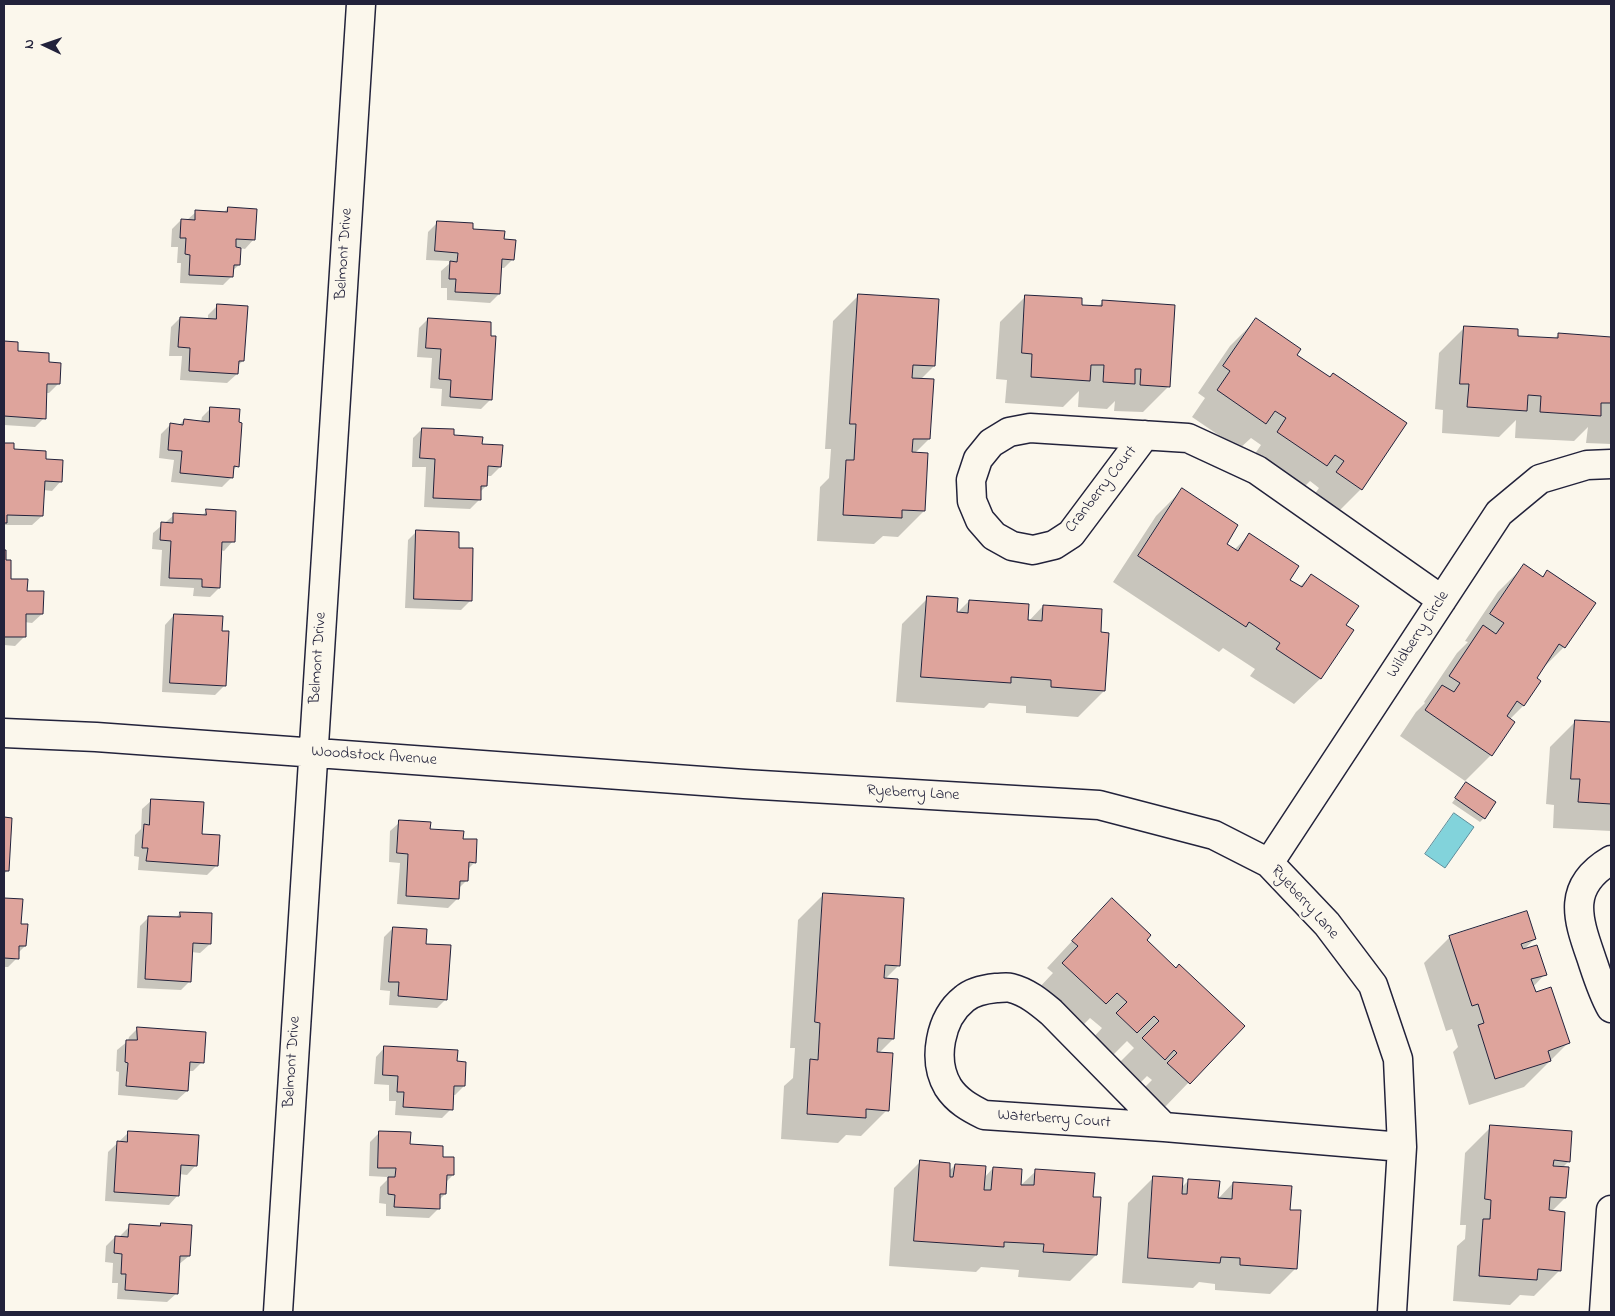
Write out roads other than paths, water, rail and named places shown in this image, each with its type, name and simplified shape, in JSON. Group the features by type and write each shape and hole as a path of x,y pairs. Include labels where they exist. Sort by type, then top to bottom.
{"street":[{"name":"Belmont Drive","path":"278,1312 360,4"},
{"name":"Cranberry Court","path":"1145,435 1071,534 1054,545 1033,550 1012,546 994,536 980,520 972,501 971,480 978,459 991,443 1009,432 1030,428 1145,435 1188,438 1258,470 1442,600"},
{"name":"Wildberry Circle","path":"1269,863 1499,513 1540,479 1587,465 1611,464"},
{"name":"Woodstock Avenue","path":"4,733 105,738 744,784"},
{"name":"Ryeberry Lane","path":"744,784 1099,805 1214,835 1269,863 1327,924 1372,985 1398,1059 1402,1147 1392,1312"},
{"path":"1611,860 1597,868 1584,885 1578,906 1581,928 1604,995 1611,1008"},
{"name":"Waterberry Court","path":"1164,1127 1050,1012 1032,998 1010,988 986,989 964,998 949,1017 941,1041 940,1064 948,1086 963,1104 984,1115 1164,1127 1402,1147"},
{"path":"1604,1312 1611,1210"}],"water":[{"path":"1454,813 1474,827 1445,868 1425,854"}]}
